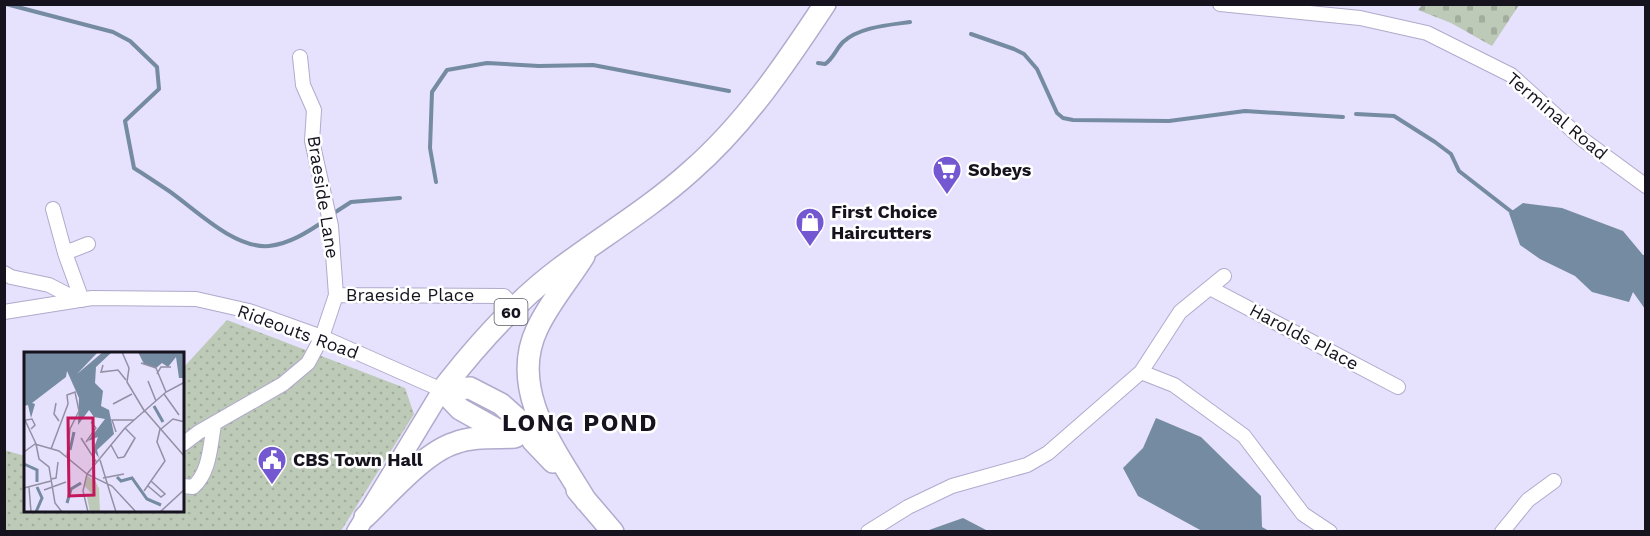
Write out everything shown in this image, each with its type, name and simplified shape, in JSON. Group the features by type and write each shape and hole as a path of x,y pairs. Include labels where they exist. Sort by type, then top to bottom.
{"main road":[{"name":"60","path":"442,390 515,308 558,270 676,185 719,144 764,90 825,4"},
{"path":"586,501 540,424 529,384 528,365 530,346 542,318 591,247"},
{"path":"442,390 460,409 503,433 524,439 613,531"},
{"path":"360,524 420,465 441,449 455,442 478,438 524,439"}],"street":[{"name":"Terminal Road","path":"1220,4 1360,18 1427,33 1511,75 1582,140 1646,186"},
{"name":"Braeside Lane","path":"184,443 283,384 308,363 322,338 336,295 331,226 312,141 314,110 303,85 300,57"},
{"path":"52,209 80,300"},
{"path":"65,252 88,243"},
{"path":"4,273 11,277 49,285 80,300"},
{"path":"868,531 908,507 952,486 1028,465 1048,453 1141,372 1180,312 1224,276"},
{"name":"Harolds Place","path":"1210,288 1398,387"},
{"name":"Braeside Place","path":"336,295 504,296 515,308"},
{"name":"Rideouts Road","path":"4,312 92,298 196,299 249,311 322,338 442,390"},
{"path":"1141,372 1174,385 1244,436 1303,514 1330,531"},
{"path":"360,524 442,390"},
{"path":"184,486 193,487 201,480 214,425"},
{"path":"1502,531 1528,501 1554,482"}],"green space":[{"path":"1422,5 1519,5 1492,46 1451,23 1418,10"},
{"path":"227,320 405,388 414,414 341,531 5,531 4,450 24,456 24,512 184,512 184,367"}],"water":[{"path":"1523,203 1562,208 1623,231 1645,255 1645,309 1633,292 1629,302 1592,292 1575,276 1540,259 1520,245 1509,213"},
{"path":"1156,418 1201,437 1261,496 1262,527 1269,531 1202,531 1138,496 1123,468 1143,448"},
{"path":"963,518 988,531 927,531 929,530"}],"waterway":[{"path":"6,4 113,32 130,41 157,67 159,89 125,121 134,168 229,235 256,245 276,245 291,240 324,221"},
{"path":"818,63 828,62 843,42 857,33 910,22"},
{"path":"971,34 1024,54 1037,69 1057,113 1063,118 1169,121 1245,111 1343,117"},
{"path":"436,182 430,148 432,92 447,70 487,63 539,66 593,65 729,91"},
{"path":"1356,114 1394,116 1451,154 1459,171 1513,213"},
{"path":"334,213 351,202 400,198"}],"place":[{"name":"Sobeys","path":"947,196"},
{"name":"First Choice Haircutters","path":"810,248"},
{"name":"CBS Town Hall","path":"272,486"}],"district":[{"name":"LONG POND","path":"580,423"}]}
